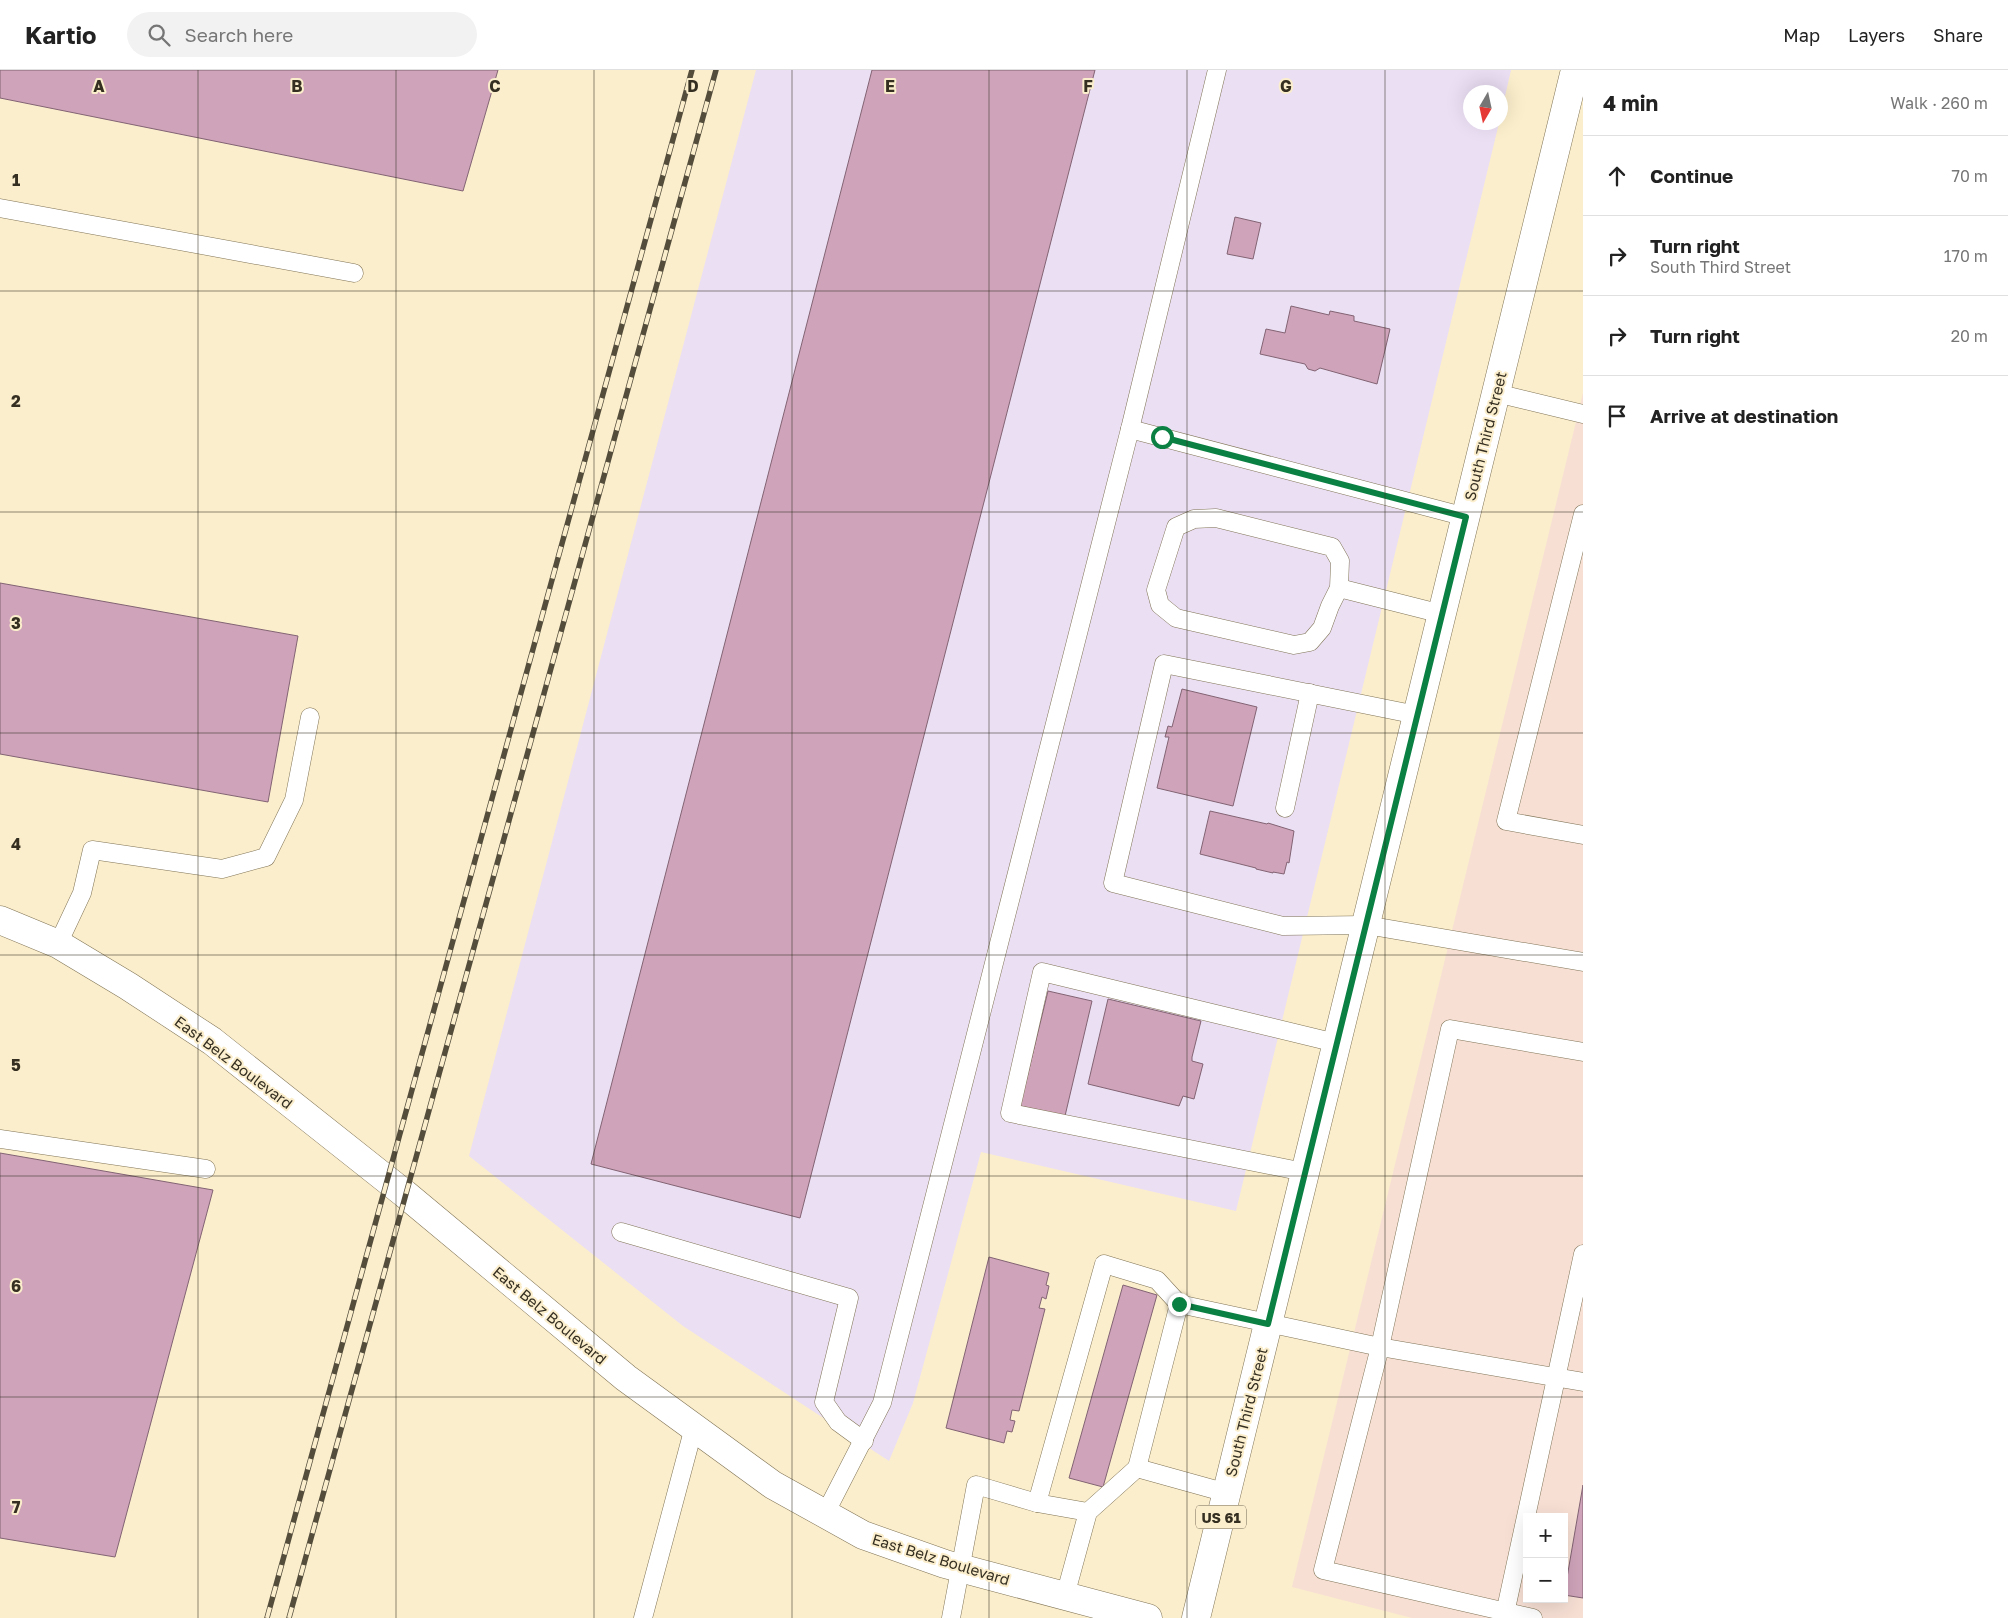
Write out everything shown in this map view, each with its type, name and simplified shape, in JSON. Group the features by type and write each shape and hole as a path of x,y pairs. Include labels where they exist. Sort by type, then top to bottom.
{"main road":[{"name":"South Third Street","path":"1196,1618 1575,70"},
{"name":"East Belz Boulevard","path":"0,920 58,944 128,986 212,1041 406,1194 626,1378 773,1485 863,1535 960,1568 1148,1618"}],"lane":[{"path":"825,1514 882,1403 1130,429 1217,70"},
{"path":"0,208 354,273"},
{"path":"1496,394 1583,414"},
{"path":"1130,429 1466,517"},
{"path":"1583,514 1506,821 1583,835"},
{"path":"1194,518 1216,518 1332,547 1340,561 1340,588 1330,606 1322,628 1310,642 1294,645 1176,618 1160,605 1156,590 1176,527 1194,518"},
{"path":"1340,588 1442,614"},
{"path":"1417,715 1164,664 1113,883 1283,926 1366,925 1583,962"},
{"path":"1285,808 1310,693"},
{"path":"58,944 82,893 92,850 222,868 266,857 294,800 310,717"},
{"path":"1304,1172 1010,1113 1042,972 1336,1043"},
{"path":"1532,1618 1504,1616 1323,1570 1380,1347 1450,1029 1583,1052"},
{"path":"0,1139 206,1169"},
{"path":"621,1232 849,1298 824,1402 838,1422 864,1441"},
{"path":"1504,1616 1583,1254"},
{"path":"1037,1503 1104,1264 1157,1280 1179,1304 1380,1347 1583,1382"},
{"path":"1065,1596 1088,1512 1137,1468 1179,1304"},
{"path":"643,1618 694,1427"},
{"path":"1137,1468 1227,1492"},
{"path":"951,1618 976,1485 1037,1503 1088,1512"}],"shaded area":[{"path":"756,70 1511,70 1508,85 1463,85 1463,130 1497,130 1236,1211 981,1152 913,1403 889,1461 683,1326 469,1156"},
{"path":"1583,393 1583,1618 1412,1618 1292,1587"}],"building":[{"path":"0,70 498,70 463,191 0,98"},
{"path":"872,70 1095,70 800,1218 591,1164"},
{"path":"1235,217 1261,223 1253,259 1227,254"},
{"path":"1291,306 1329,315 1330,311 1354,316 1354,321 1390,329 1377,384 1320,368 1315,371 1308,369 1305,364 1260,354 1266,329 1285,333"},
{"path":"0,583 298,636 268,802 0,754"},
{"path":"1182,689 1257,707 1233,806 1157,788 1169,737 1165,737 1168,726 1172,727"},
{"path":"1210,811 1268,823 1294,831 1289,863 1287,862 1284,874 1256,869 1200,854"},
{"path":"1048,991 1092,1001 1065,1116 1020,1106"},
{"path":"1108,999 1201,1021 1192,1061 1203,1064 1194,1099 1183,1096 1179,1106 1088,1084"},
{"path":"0,1153 213,1190 115,1557 0,1538"},
{"path":"989,1257 1049,1273 1046,1285 1049,1286 1046,1299 1042,1297 1039,1308 1045,1309 1019,1411 1012,1410 1010,1420 1015,1421 1012,1432 1007,1431 1004,1443 946,1428"},
{"path":"1123,1285 1157,1295 1103,1487 1069,1478"},
{"path":"1583,1485 1583,1598 1568,1596 1568,1572"}],"railway":[{"path":"267,1618 692,70"},
{"path":"289,1618 716,70"}],"route":[{"path":"1162,437 1466,517 1268,1324 1179,1304"}]}
